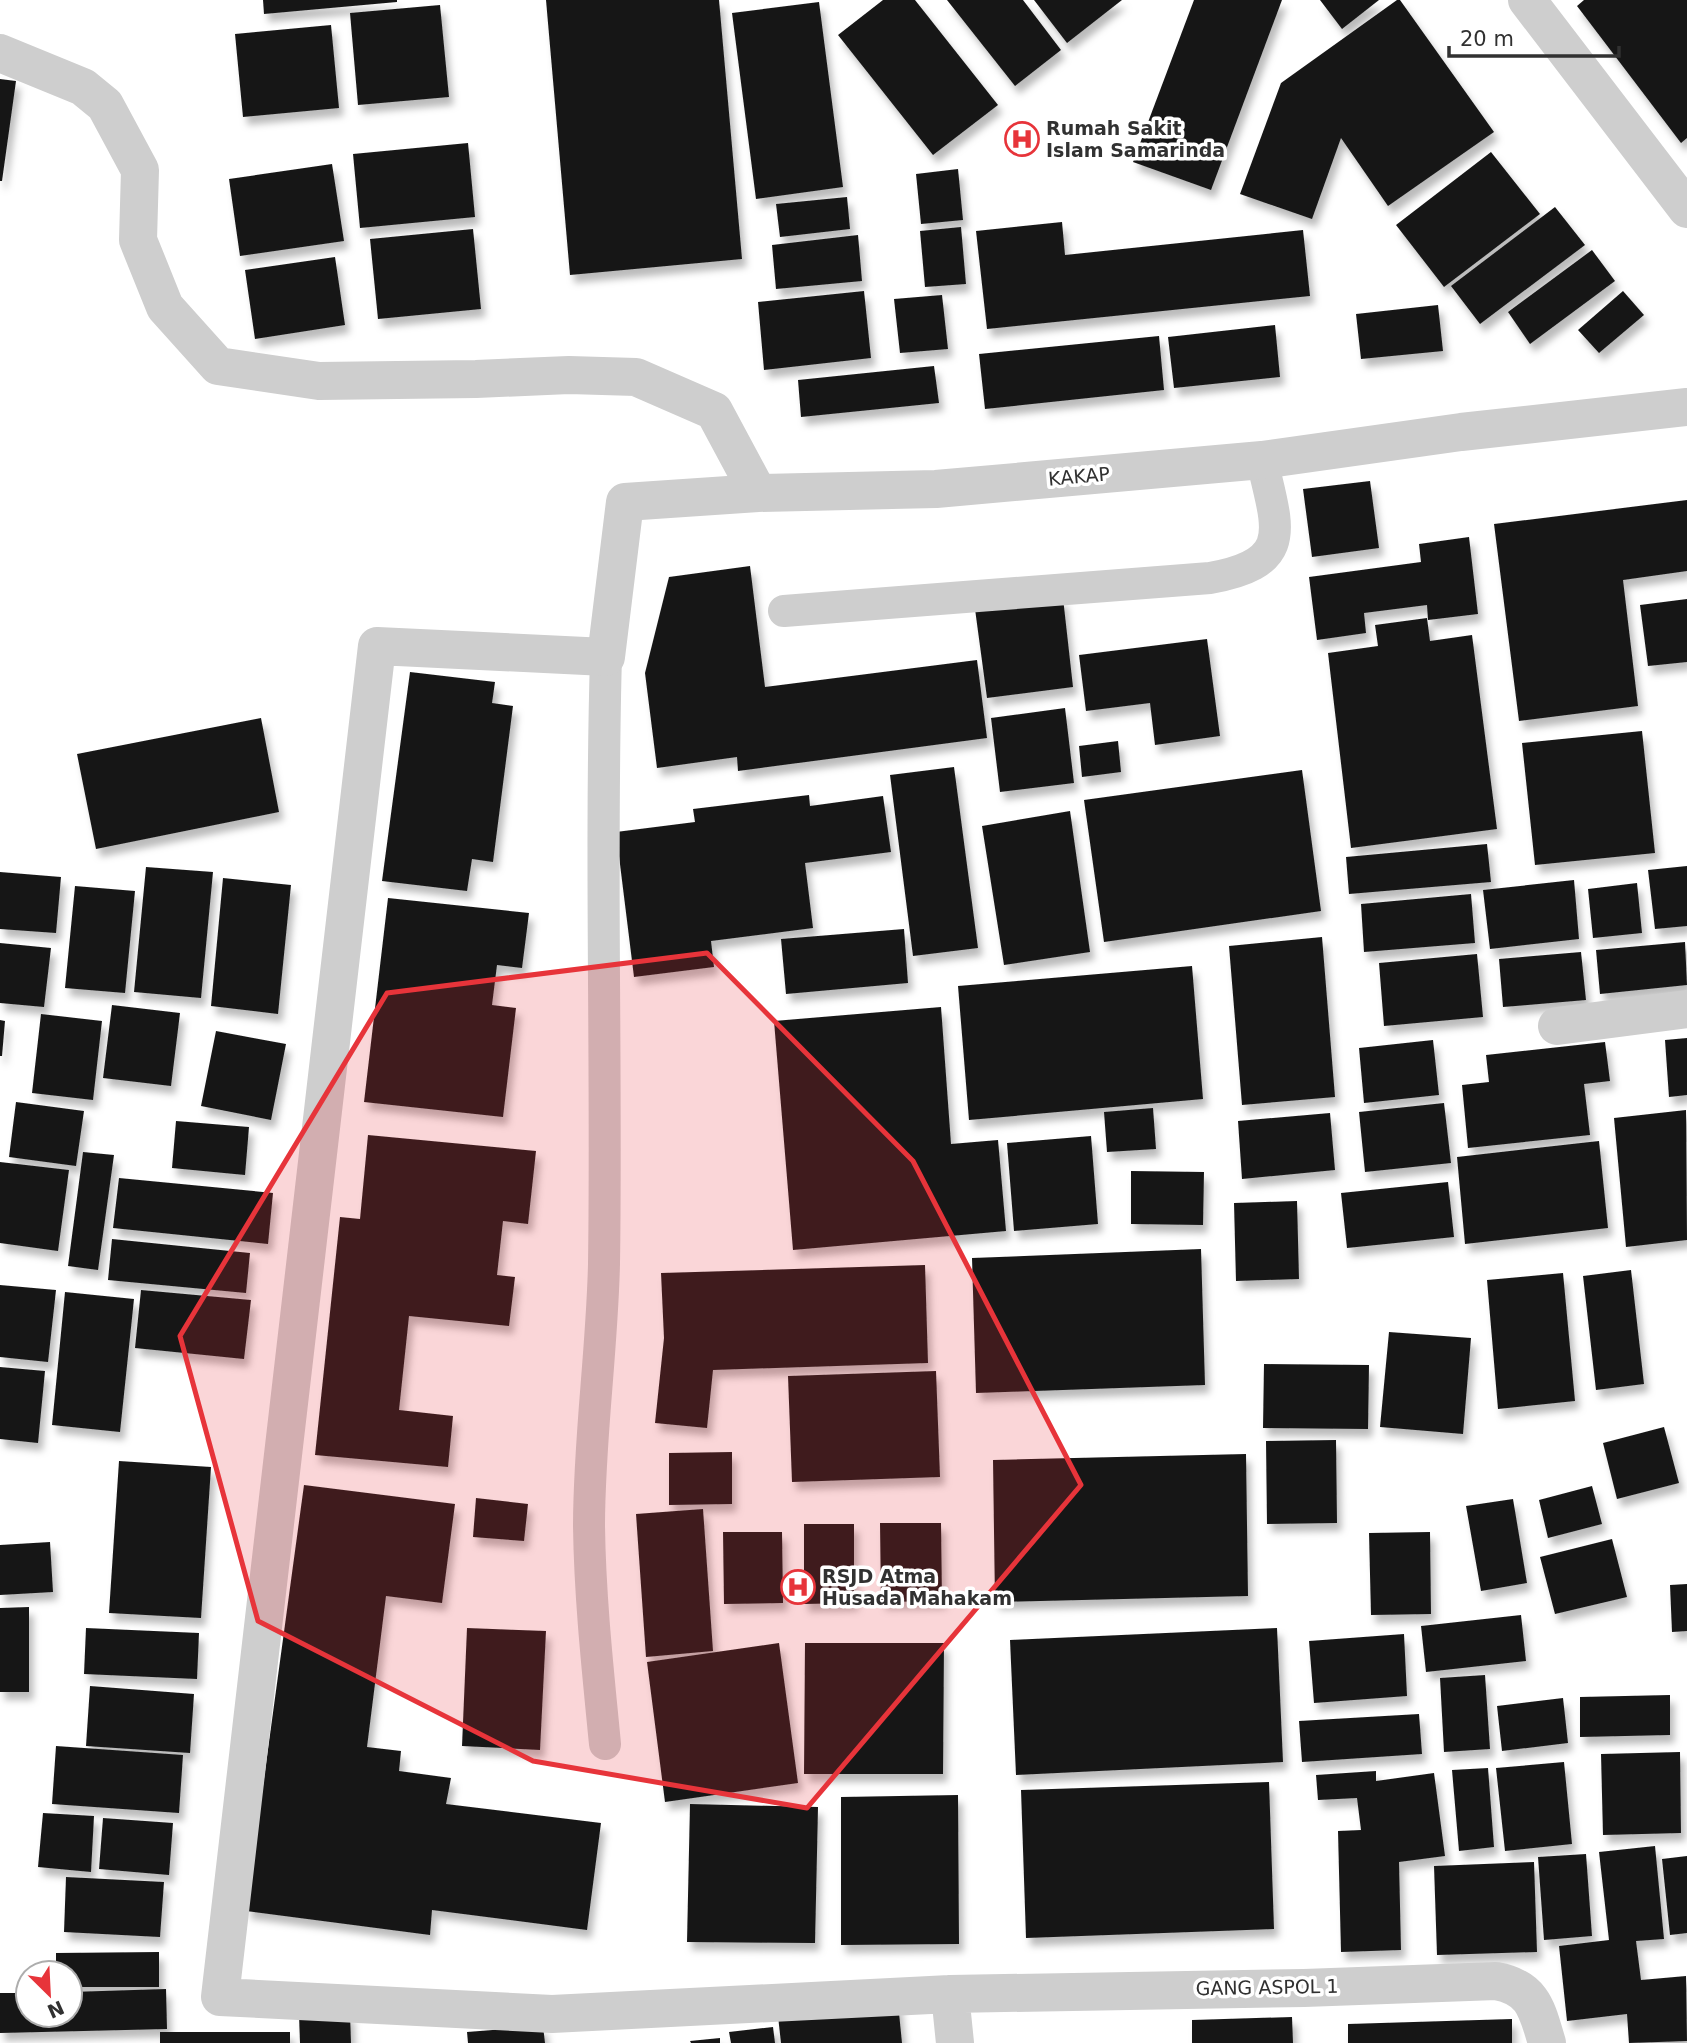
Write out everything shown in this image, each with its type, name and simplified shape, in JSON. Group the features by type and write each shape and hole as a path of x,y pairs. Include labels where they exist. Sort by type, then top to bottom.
{"street":[{"path":"1527,0 1687,209"},
{"path":"0,53 83,87 105,105 140,170 138,240 165,307 218,366 319,381 569,375 636,377 714,411 758,493"},
{"name":"KAKAP","path":"606,657 625,502 758,493 936,489 1262,460 1461,432 1687,407"},
{"name":"GANG ASPOL 1","path":"606,657 377,646 220,1997 553,2029 950,1994 1304,1988 1496,1981 1521,1989 1528,1996 1535,2006 1547,2043"},
{"path":"1557,1026 1687,1009"},
{"path":"950,1994 955,2043"}],"lane":[{"path":"784,611 1210,578 1243,570 1260,561 1274,542 1275,517 1262,460"},
{"path":"606,657 603,761 604,1267 589,1526 594,1638 606,1744"}],"highlighted area":[{"path":"707,953 913,1161 1081,1485 807,1808 533,1761 258,1621 180,1336 387,993"}],"building":[{"path":"263,0 397,0 397,2 264,14"},
{"path":"546,0 719,0 742,259 570,275"},
{"path":"883,0 915,0 998,105 933,155 838,35"},
{"path":"947,0 1023,0 1061,50 1015,86"},
{"path":"1034,0 1122,0 1067,43"},
{"path":"1194,0 1282,0 1211,190 1133,162"},
{"path":"1320,0 1379,0 1342,29"},
{"path":"1400,0 1494,132 1388,206 1341,138 1312,219 1240,194 1281,83"},
{"path":"1584,0 1687,0 1687,138 1681,143 1577,6"},
{"path":"819,2 843,187 756,199 732,13"},
{"path":"440,5 449,97 358,105 350,13"},
{"path":"331,25 339,108 243,117 235,34"},
{"path":"0,79 16,81 2,181 0,181"},
{"path":"468,143 475,217 360,228 353,154"},
{"path":"1491,152 1540,214 1444,287 1396,225"},
{"path":"332,164 344,241 240,256 229,179"},
{"path":"958,169 963,220 921,224 916,174"},
{"path":"847,197 850,229 780,237 776,204"},
{"path":"1555,207 1585,245 1480,324 1451,286"},
{"path":"1062,222 1065,255 1303,230 1310,296 987,329 976,231"},
{"path":"961,227 966,284 925,287 920,231"},
{"path":"473,229 481,309 378,319 370,239"},
{"path":"858,235 862,281 776,289 772,245"},
{"path":"1592,250 1615,281 1530,344 1508,312"},
{"path":"335,257 345,325 255,339 245,270"},
{"path":"864,291 871,358 764,370 758,302"},
{"path":"1623,291 1644,315 1599,353 1578,330"},
{"path":"942,295 948,349 900,353 894,299"},
{"path":"1438,305 1443,351 1361,359 1356,314"},
{"path":"1275,325 1280,377 1174,388 1168,337"},
{"path":"1159,336 1164,390 985,409 979,354"},
{"path":"934,366 939,403 801,417 798,380"},
{"path":"1370,481 1379,548 1312,557 1303,489"},
{"path":"1687,500 1687,571 1623,580 1638,706 1519,721 1494,524"},
{"path":"1469,537 1478,614 1428,620 1427,605 1364,613 1366,633 1317,640 1309,577 1421,562 1419,544"},
{"path":"750,566 765,687 977,660 987,738 738,771 737,757 657,768 645,673 669,577"},
{"path":"1063,598 1073,687 987,698 975,609"},
{"path":"1687,599 1687,662 1648,666 1640,605"},
{"path":"1427,618 1430,641 1472,635 1497,829 1351,848 1328,653 1378,646 1375,625"},
{"path":"1207,639 1220,736 1155,745 1150,703 1086,711 1079,655"},
{"path":"410,672 495,682 492,703 513,706 493,862 472,859 467,891 382,881"},
{"path":"1065,708 1074,783 1000,792 991,718"},
{"path":"261,718 279,812 96,849 77,754"},
{"path":"1642,731 1655,853 1535,865 1522,743"},
{"path":"1118,741 1121,772 1082,777 1079,746"},
{"path":"954,767 978,948 913,956 890,775"},
{"path":"1302,770 1321,911 1104,942 1084,800"},
{"path":"809,795 810,806 883,796 891,852 805,863 813,928 711,941 714,967 634,977 616,832 695,822 693,809"},
{"path":"1070,811 1090,952 1004,965 982,826"},
{"path":"1487,844 1491,882 1349,894 1346,857"},
{"path":"1687,866 1687,926 1655,929 1648,870"},
{"path":"146,867 213,872 201,998 134,992"},
{"path":"0,872 61,877 56,933 0,929"},
{"path":"223,878 291,885 278,1014 211,1006"},
{"path":"1574,880 1579,939 1490,949 1483,890"},
{"path":"1637,883 1642,933 1593,938 1588,889"},
{"path":"75,886 135,891 125,993 65,988"},
{"path":"1471,894 1475,943 1364,952 1361,904"},
{"path":"388,898 529,913 522,968 497,965 492,1005 516,1008 503,1117 364,1102"},
{"path":"904,929 908,983 786,994 781,939"},
{"path":"1322,937 1335,1097 1242,1105 1229,946"},
{"path":"1685,942 1687,985 1600,994 1596,950"},
{"path":"0,943 51,948 44,1007 0,1003"},
{"path":"1581,952 1586,1000 1503,1007 1499,959"},
{"path":"1477,954 1483,1017 1384,1026 1379,963"},
{"path":"1192,966 1203,1099 969,1120 958,986"},
{"path":"112,1005 180,1013 171,1086 103,1078"},
{"path":"941,1007 951,1144 998,1140 1006,1231 793,1250 774,1021"},
{"path":"41,1014 102,1021 93,1100 32,1093"},
{"path":"0,1020 5,1021 2,1056 0,1056"},
{"path":"216,1031 286,1044 271,1120 201,1106"},
{"path":"1687,1038 1687,1095 1669,1097 1665,1040"},
{"path":"1433,1040 1439,1095 1364,1103 1359,1048"},
{"path":"1605,1042 1610,1081 1584,1084 1590,1135 1468,1148 1462,1085 1489,1082 1486,1055"},
{"path":"16,1102 84,1111 76,1166 9,1157"},
{"path":"1444,1103 1451,1163 1365,1172 1359,1112"},
{"path":"1153,1108 1156,1149 1107,1152 1104,1112"},
{"path":"1686,1110 1687,1240 1626,1247 1614,1118"},
{"path":"1330,1113 1335,1170 1242,1179 1238,1121"},
{"path":"176,1121 249,1127 245,1175 172,1168"},
{"path":"368,1135 536,1151 528,1224 503,1221 497,1275 515,1277 509,1326 409,1316 399,1410 453,1416 448,1467 315,1455 340,1217 360,1219"},
{"path":"1091,1136 1098,1224 1014,1231 1007,1143"},
{"path":"1599,1141 1608,1228 1465,1244 1457,1157"},
{"path":"83,1152 114,1155 98,1270 68,1266"},
{"path":"0,1162 69,1170 58,1251 0,1243"},
{"path":"1131,1171 1204,1172 1203,1225 1131,1224"},
{"path":"119,1178 273,1193 268,1244 113,1228"},
{"path":"1448,1182 1454,1237 1347,1248 1341,1193"},
{"path":"1297,1201 1299,1279 1236,1281 1234,1203"},
{"path":"112,1239 250,1253 246,1293 108,1280"},
{"path":"1201,1249 1205,1385 976,1393 972,1258"},
{"path":"925,1265 928,1363 713,1370 707,1428 655,1423 664,1338 661,1273"},
{"path":"1631,1270 1644,1384 1596,1390 1583,1276"},
{"path":"1563,1273 1575,1401 1498,1409 1487,1280"},
{"path":"0,1285 56,1290 48,1362 0,1357"},
{"path":"141,1290 251,1300 244,1359 135,1348"},
{"path":"65,1292 134,1299 120,1432 52,1425"},
{"path":"1389,1332 1471,1338 1463,1434 1380,1427"},
{"path":"1264,1364 1369,1365 1368,1429 1263,1428"},
{"path":"0,1367 45,1371 38,1443 0,1439"},
{"path":"936,1371 940,1477 792,1482 788,1376"},
{"path":"1664,1427 1679,1483 1617,1499 1603,1443"},
{"path":"1336,1440 1337,1523 1267,1524 1266,1441"},
{"path":"732,1452 732,1504 669,1505 669,1453"},
{"path":"1246,1454 1248,1596 995,1602 993,1460"},
{"path":"119,1461 211,1467 201,1618 109,1613"},
{"path":"304,1485 455,1504 442,1603 386,1596 367,1747 401,1751 399,1771 451,1778 446,1804 601,1823 587,1930 432,1910 430,1935 246,1911"},
{"path":"1592,1486 1602,1524 1548,1538 1539,1500"},
{"path":"476,1498 528,1504 524,1541 473,1537"},
{"path":"1513,1499 1527,1583 1481,1591 1466,1506"},
{"path":"703,1509 713,1651 646,1657 636,1514"},
{"path":"880,1523 941,1523 942,1601 881,1602"},
{"path":"804,1524 854,1524 854,1603 804,1604"},
{"path":"723,1532 782,1532 783,1603 724,1604"},
{"path":"1430,1532 1431,1614 1371,1615 1369,1533"},
{"path":"1612,1539 1627,1597 1555,1614 1540,1557"},
{"path":"50,1542 53,1592 0,1595 0,1545"},
{"path":"1687,1584 1687,1631 1672,1632 1670,1585"},
{"path":"29,1607 29,1692 0,1692 0,1608"},
{"path":"1521,1615 1526,1661 1426,1672 1421,1626"},
{"path":"86,1628 199,1633 197,1679 84,1674"},
{"path":"467,1628 546,1631 540,1750 462,1746"},
{"path":"1277,1628 1283,1762 1016,1775 1010,1640"},
{"path":"1404,1634 1407,1696 1314,1703 1309,1641"},
{"path":"779,1643 798,1783 665,1802 647,1662"},
{"path":"805,1643 944,1643 943,1774 804,1774"},
{"path":"1485,1675 1490,1749 1444,1752 1440,1678"},
{"path":"90,1686 194,1694 190,1753 86,1746"},
{"path":"1670,1695 1670,1735 1580,1737 1580,1697"},
{"path":"1563,1698 1568,1743 1502,1751 1497,1706"},
{"path":"1419,1714 1422,1754 1302,1762 1299,1721"},
{"path":"56,1746 183,1755 179,1813 52,1804"},
{"path":"1680,1752 1681,1833 1603,1835 1601,1754"},
{"path":"1564,1762 1572,1844 1505,1851 1496,1768"},
{"path":"1488,1768 1494,1847 1459,1851 1452,1770"},
{"path":"1376,1771 1376,1781 1434,1773 1445,1856 1399,1862 1401,1950 1341,1952 1338,1831 1361,1830 1357,1798 1318,1800 1316,1775"},
{"path":"1269,1782 1274,1929 1026,1938 1021,1790"},
{"path":"958,1795 959,1944 841,1945 841,1797"},
{"path":"690,1804 818,1807 815,1943 687,1942"},
{"path":"43,1813 94,1816 91,1872 38,1867"},
{"path":"103,1818 173,1823 169,1875 99,1869"},
{"path":"1655,1846 1664,1939 1636,1941 1641,1980 1686,1976 1687,2041 1629,2043 1627,2014 1567,2021 1559,1946 1609,1940 1599,1852"},
{"path":"1586,1854 1592,1936 1544,1940 1538,1857"},
{"path":"1687,1856 1687,1933 1670,1935 1662,1859"},
{"path":"1534,1862 1537,1952 1437,1955 1434,1866"},
{"path":"66,1877 164,1882 160,1937 64,1932"},
{"path":"159,1952 159,1987 84,1987 84,1959 56,1959 56,1953"},
{"path":"166,1989 167,2029 0,2033 0,1993 14,1993 14,2029 84,2029 84,1992"},
{"path":"898,2003 902,2043 781,2043 778,2016"},
{"path":"350,2013 351,2043 300,2043 299,2015"},
{"path":"1292,2017 1293,2043 1192,2043 1192,2020"},
{"path":"1512,2019 1512,2043 1348,2043 1348,2024"},
{"path":"543,2026 545,2043 468,2043 467,2032"},
{"path":"773,2027 775,2043 731,2043 729,2032"},
{"path":"160,2032 290,2032 290,2043 160,2043"},
{"path":"720,2038 720,2043 690,2041"}],"place":[{"name":"Rumah Sakit Islam Samarinda","path":"1022,139"},
{"name":"RSJD Atma Husada Mahakam","path":"798,1587"}]}
